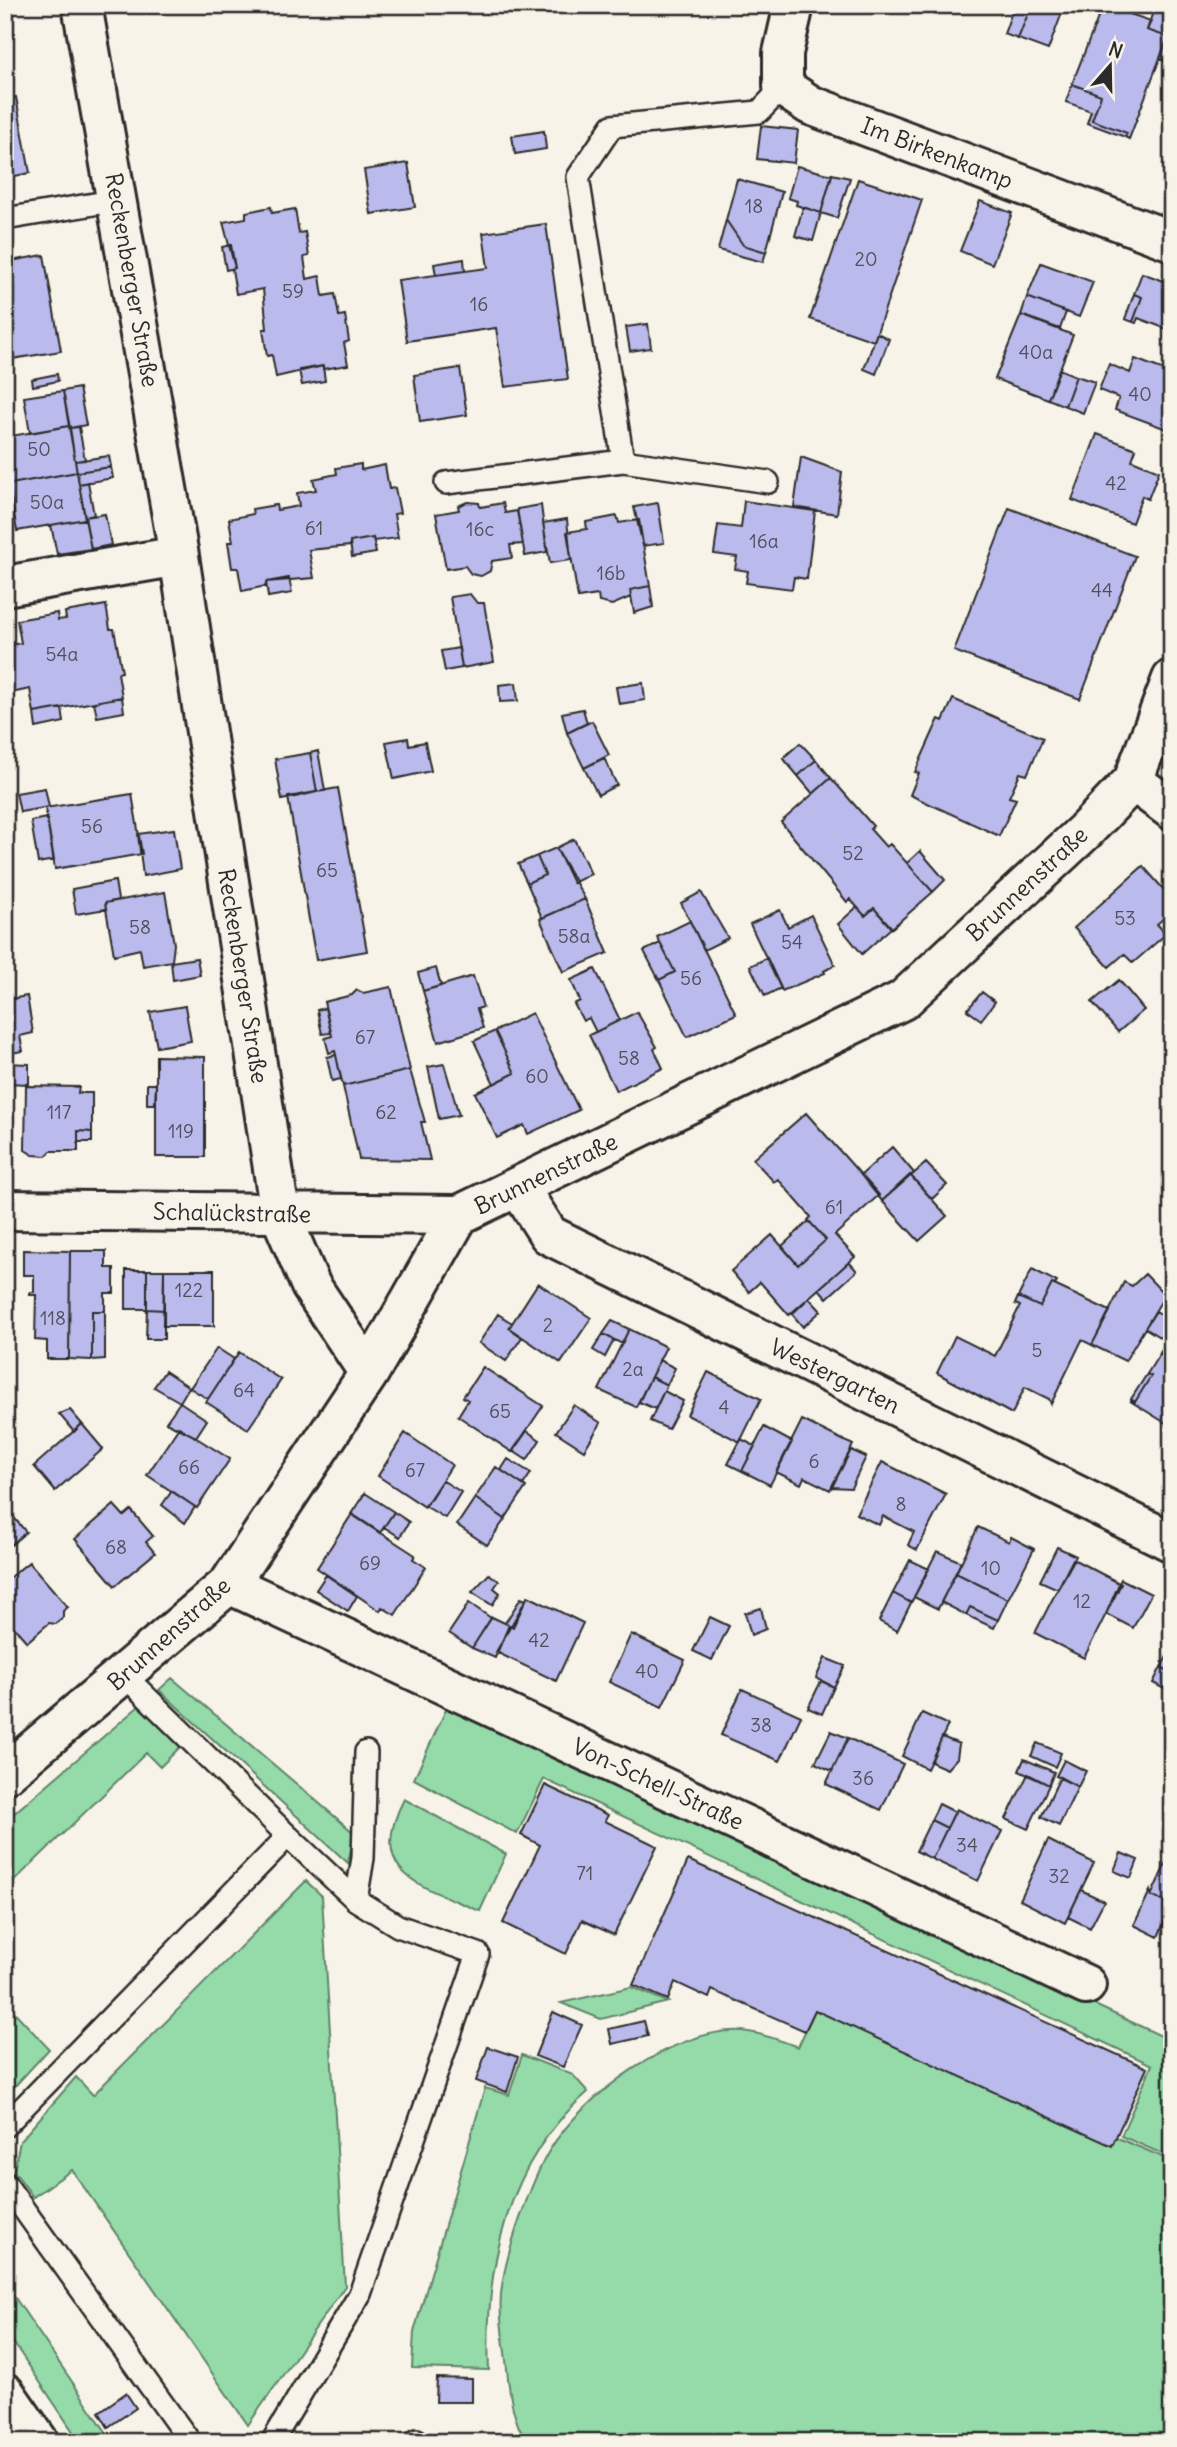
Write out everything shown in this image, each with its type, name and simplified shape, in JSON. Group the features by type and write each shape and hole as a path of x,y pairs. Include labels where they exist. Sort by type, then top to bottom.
{"street":[{"name":"Reckenberger Straße","path":"82,5 180,556 280,1214 311,1286 369,1373"},
{"path":"783,87 783,52 794,5"},
{"name":"Im Birkenkamp","path":"783,87 810,105 1172,241"},
{"path":"5,586 180,556"},
{"name":"Brunnenstraße","path":"5,1774 229,1584 369,1373 459,1215 903,1000 1085,831 1133,781 1172,679"},
{"path":"1133,781 1172,810"},
{"name":"Westergarten","path":"519,1188 549,1235 1169,1534"},
{"name":"Schalückstraße","path":"5,1210 459,1215"},
{"name":"Von-Schell-Straße","path":"229,1584 1086,1985"},
{"path":"5,2393 39,2442"}],"lane":[{"path":"623,461 578,177 612,126 759,112 783,87"},
{"path":"5,219 118,200"},
{"path":"446,483 623,461 768,482"},
{"path":"124,1675 356,1900 398,1926 478,1954 360,2294 272,2442"},
{"path":"356,1900 363,1858 366,1752"},
{"path":"5,2126 288,1836"},
{"path":"5,2183 190,2442"}],"green space":[{"path":"172,1678 354,1833 348,1863 159,1690"},
{"path":"449,1703 1172,2041 1172,2158 1121,2136 1152,2065 544,1779 517,1834 414,1779"},
{"path":"139,1706 181,1746 160,1767 146,1753 5,1890 5,1821"},
{"path":"404,1799 506,1854 480,1911 420,1885 406,1874 396,1861 391,1845 394,1825"},
{"path":"306,1881 322,1896 345,2286 248,2425 72,2170 33,2197 14,2171 20,2141 76,2077 93,2095"},
{"path":"631,1987 668,2002 601,2019 561,2003"},
{"path":"5,2002 49,2049 5,2097"},
{"path":"815,2010 1172,2161 1172,2442 527,2442 517,2423 508,2381 501,2323 501,2295 509,2254 521,2217 549,2151 584,2108 633,2069 661,2053 689,2040 716,2033 742,2031 798,2047"},
{"path":"522,2055 573,2075 588,2092 560,2120 538,2150 520,2183 506,2219 491,2293 489,2370 412,2368 414,2332 485,2088 509,2095"},
{"path":"5,2283 113,2442 80,2442 5,2330"}],"building":[{"path":"1014,5 1065,5 1048,50 1018,39 1029,11"},
{"path":"1103,5 1151,21 1147,30 1168,37 1129,139 1125,137 1127,133 1092,120 1101,95 1072,84"},
{"path":"1155,5 1172,5 1172,64 1160,59 1168,37 1147,30"},
{"path":"1014,6 1029,11 1018,39 1004,34"},
{"path":"1072,84 1101,95 1092,120 1127,133 1125,137 1087,123 1091,111 1066,102"},
{"path":"16,97 30,173 5,178 5,158 14,156 5,99"},
{"path":"5,105 14,156 5,158"},
{"path":"761,126 798,130 794,163 757,159"},
{"path":"544,131 546,149 515,154 512,136"},
{"path":"408,163 415,207 371,214 364,170"},
{"path":"797,166 832,175 821,213 796,205 797,201 788,198"},
{"path":"832,174 850,178 837,218 821,213"},
{"path":"737,179 782,192 766,252 743,245 726,220"},
{"path":"858,179 922,200 874,341 810,319"},
{"path":"980,201 1012,213 992,264 960,251"},
{"path":"271,207 272,213 295,209 299,233 305,232 309,256 304,257 307,279 320,276 323,296 335,294 339,316 345,315 349,341 344,343 348,365 323,369 323,366 276,377 272,355 267,356 263,329 267,329 263,289 236,294 232,269 235,268 223,222 246,218 246,212"},
{"path":"803,207 821,213 813,241 795,236"},
{"path":"726,220 743,245 766,252 763,262 718,250"},
{"path":"546,224 568,379 505,387 496,328 407,341 398,280 488,268 483,233"},
{"path":"231,245 235,268 226,270 222,247"},
{"path":"44,255 61,351 12,359 5,321 5,262"},
{"path":"464,259 465,271 436,275 434,264"},
{"path":"1041,263 1093,282 1079,317 1027,297"},
{"path":"1142,273 1172,284 1172,331 1138,318 1136,323 1133,322 1142,297 1134,294"},
{"path":"1134,294 1142,297 1133,322 1125,319"},
{"path":"1027,297 1066,312 1060,329 1021,315"},
{"path":"1021,315 1073,335 1048,399 995,379"},
{"path":"648,324 651,348 630,351 626,327"},
{"path":"877,333 889,339 876,374 864,369"},
{"path":"1135,359 1172,373 1172,431 1115,410 1119,398 1099,390 1109,364 1130,373"},
{"path":"323,366 325,381 302,385 299,370"},
{"path":"460,368 467,415 420,422 414,375"},
{"path":"1059,369 1076,376 1065,406 1048,399"},
{"path":"57,374 58,381 33,386 32,379"},
{"path":"1076,376 1095,382 1083,413 1065,406"},
{"path":"79,388 86,425 70,428 63,391"},
{"path":"63,391 69,426 30,433 24,397"},
{"path":"69,426 77,472 5,485 5,437"},
{"path":"79,427 85,460 75,461 70,428"},
{"path":"1097,434 1136,449 1132,460 1159,471 1148,499 1142,496 1132,523 1072,500"},
{"path":"109,456 111,467 77,472 75,461"},
{"path":"801,457 842,472 837,514 794,507"},
{"path":"361,464 361,470 385,465 389,489 395,488 400,513 394,514 398,538 374,541 373,538 350,542 350,546 309,550 314,578 266,582 266,586 242,591 238,568 232,568 228,542 233,542 229,519 253,514 252,509 276,505 277,510 299,506 297,493 316,490 313,479 337,474 336,468"},
{"path":"111,467 113,478 79,484 77,472"},
{"path":"77,472 85,519 17,531 9,486 5,485"},
{"path":"88,482 94,515 85,517 79,484"},
{"path":"744,501 815,511 807,579 794,577 792,589 746,583 748,571 735,569 737,557 714,554 718,525 741,528"},
{"path":"467,502 479,503 480,507 503,503 505,513 517,511 523,544 510,545 512,558 492,561 490,571 481,576 471,574 465,566 446,569 436,514 459,510 458,506"},
{"path":"658,503 664,543 643,546 634,507"},
{"path":"541,505 547,552 525,556 517,509"},
{"path":"1009,508 1135,556 1080,699 954,651"},
{"path":"105,514 111,545 91,549 85,517"},
{"path":"617,516 619,523 639,520 650,586 630,590 631,597 612,605 599,602 598,595 578,598 567,532 587,529 586,522"},
{"path":"85,519 91,549 57,554 51,525"},
{"path":"567,519 571,560 550,563 543,523"},
{"path":"373,538 376,553 352,557 350,542"},
{"path":"289,578 292,593 268,597 266,582"},
{"path":"650,586 653,607 634,613 630,590"},
{"path":"470,594 477,603 484,603 494,662 462,668 450,597"},
{"path":"106,605 110,629 114,629 122,672 118,673 122,697 34,713 30,689 11,693 5,662 5,646 21,643 17,620 57,613 58,620 66,619 65,612"},
{"path":"459,648 462,668 445,671 441,651"},
{"path":"516,683 518,701 500,702 499,685"},
{"path":"643,683 645,700 619,704 616,687"},
{"path":"122,697 124,712 97,717 94,702"},
{"path":"953,699 1043,738 1027,775 1020,773 1009,797 1016,799 999,836 910,795 919,773 915,772 939,719 943,721"},
{"path":"62,708 64,722 36,728 34,713"},
{"path":"583,709 587,723 567,733 562,713"},
{"path":"592,721 609,755 584,768 567,733"},
{"path":"408,738 409,745 425,742 431,771 394,779 386,742"},
{"path":"800,743 816,760 798,776 783,758"},
{"path":"318,751 325,791 317,792 310,753"},
{"path":"310,753 317,792 282,800 275,759"},
{"path":"604,758 617,785 598,795 584,768"},
{"path":"816,760 831,778 813,794 798,776"},
{"path":"831,778 873,826 870,829 886,847 890,844 933,892 892,928 874,908 865,916 850,899 847,902 781,822"},
{"path":"45,788 49,807 20,812 16,793"},
{"path":"338,788 367,951 316,960 288,797"},
{"path":"132,794 142,854 55,869 45,808"},
{"path":"47,818 54,860 38,863 31,821"},
{"path":"174,829 180,869 143,876 138,834"},
{"path":"574,839 591,874 573,883 556,848"},
{"path":"556,848 585,899 542,918 527,883 545,875 537,856"},
{"path":"920,851 945,880 933,892 907,863"},
{"path":"537,856 545,875 527,883 518,864"},
{"path":"1143,866 1172,899 1172,911 1157,924 1166,934 1133,963 1124,954 1109,967 1074,928"},
{"path":"115,881 118,900 105,903 106,909 76,914 72,889"},
{"path":"165,892 174,944 172,961 143,966 140,949 114,955 105,903"},
{"path":"701,892 728,938 704,950 681,903"},
{"path":"585,899 608,953 563,972 540,919"},
{"path":"857,907 865,916 874,908 891,928 862,954 838,924"},
{"path":"780,910 788,927 811,915 835,965 824,971 825,973 782,991 750,924"},
{"path":"690,921 736,1014 687,1037 659,980 675,972 657,937"},
{"path":"660,943 675,972 659,980 644,951"},
{"path":"197,958 200,975 173,980 171,962"},
{"path":"767,958 781,988 765,996 750,966"},
{"path":"436,968 441,986 423,991 418,973"},
{"path":"595,969 620,1020 596,1032 589,1018 583,1021 574,1004 580,1001 571,980"},
{"path":"473,976 483,1007 477,1009 483,1028 438,1042 423,991"},
{"path":"1119,980 1144,1010 1118,1032 1092,1002"},
{"path":"391,987 410,1070 343,1086 335,1051 329,1053 325,1038 332,1036 324,1002 352,995 357,990 363,993"},
{"path":"982,992 995,1002 981,1020 967,1010"},
{"path":"27,996 33,1033 20,1036 23,1051 5,1054 5,1000"},
{"path":"185,1006 191,1041 157,1047 150,1012"},
{"path":"325,1008 331,1033 322,1034 317,1010"},
{"path":"637,1012 657,1047 654,1049 663,1068 616,1091 589,1035"},
{"path":"532,1013 579,1110 528,1134 524,1125 497,1138 475,1093 515,1073 495,1031"},
{"path":"495,1031 515,1073 494,1084 474,1041"},
{"path":"336,1055 341,1079 332,1081 327,1057"},
{"path":"156,1056 205,1057 205,1157 156,1157"},
{"path":"5,1063 29,1064 29,1084 5,1083"},
{"path":"444,1064 459,1115 439,1119 428,1067"},
{"path":"410,1070 425,1122 421,1122 430,1160 359,1159 343,1086"},
{"path":"147,1084 156,1084 155,1104 147,1104"},
{"path":"26,1086 79,1087 78,1093 92,1093 92,1132 78,1131 78,1151 51,1151 46,1156 33,1155 25,1150"},
{"path":"806,1113 879,1195 835,1235 855,1257 789,1315 760,1282 749,1292 731,1271 772,1235 798,1265 826,1240 808,1220 811,1217 778,1179 774,1182 753,1159"},
{"path":"78,1131 92,1132 92,1142 78,1142"},
{"path":"892,1147 914,1173 882,1201 861,1175"},
{"path":"926,1163 947,1185 932,1199 911,1176"},
{"path":"910,1175 947,1216 919,1241 882,1201"},
{"path":"809,1221 826,1240 798,1265 782,1246"},
{"path":"23,1250 70,1251 69,1359 47,1359 47,1341 35,1340 36,1295 30,1295 30,1292 34,1292 34,1275 23,1275"},
{"path":"70,1251 106,1251 106,1268 114,1268 114,1293 105,1293 105,1311 92,1311 92,1360 69,1359"},
{"path":"849,1262 857,1271 827,1298 819,1289"},
{"path":"1032,1269 1057,1282 1052,1284 1040,1307 1018,1297"},
{"path":"126,1270 147,1270 147,1309 126,1309"},
{"path":"147,1270 164,1270 164,1310 147,1309"},
{"path":"164,1270 214,1270 214,1326 163,1326"},
{"path":"1145,1274 1165,1295 1125,1361 1092,1345 1124,1282 1132,1286"},
{"path":"538,1283 591,1318 561,1363 509,1328"},
{"path":"1052,1284 1110,1311 1092,1345 1082,1340 1051,1404 1049,1399 1025,1387 1012,1414 937,1373 955,1336 995,1356 1020,1306 1015,1304 1018,1297 1040,1307"},
{"path":"809,1298 821,1311 803,1327 792,1314"},
{"path":"147,1309 164,1310 164,1339 146,1339"},
{"path":"92,1311 105,1311 105,1359 92,1360"},
{"path":"1156,1311 1172,1321 1172,1331 1166,1341 1145,1328"},
{"path":"498,1314 512,1323 509,1328 522,1337 506,1361 479,1343"},
{"path":"612,1321 629,1329 622,1344 603,1334"},
{"path":"629,1329 666,1347 636,1407 599,1390"},
{"path":"603,1334 614,1340 605,1357 593,1350"},
{"path":"1167,1342 1172,1345 1172,1360 1160,1353"},
{"path":"217,1348 234,1359 208,1399 190,1388"},
{"path":"239,1352 281,1380 248,1429 206,1402"},
{"path":"1160,1353 1172,1360 1172,1427 1130,1401 1135,1402 1151,1376 1147,1374"},
{"path":"659,1360 675,1368 667,1385 651,1377"},
{"path":"483,1367 543,1406 512,1452 458,1416 468,1400 463,1397"},
{"path":"165,1371 189,1387 180,1402 154,1387"},
{"path":"708,1372 761,1399 740,1442 687,1415"},
{"path":"1147,1374 1151,1376 1135,1402 1131,1399"},
{"path":"651,1377 667,1385 655,1409 639,1402"},
{"path":"664,1391 683,1401 668,1429 650,1421"},
{"path":"180,1402 207,1420 196,1437 166,1422"},
{"path":"574,1405 601,1423 584,1450 556,1432"},
{"path":"70,1410 82,1424 74,1432 59,1414"},
{"path":"802,1420 853,1445 830,1490 804,1477 801,1484 776,1472"},
{"path":"82,1424 103,1449 55,1491 34,1466"},
{"path":"179,1427 230,1459 197,1508 147,1475"},
{"path":"764,1427 792,1442 770,1485 742,1471"},
{"path":"527,1431 540,1440 527,1460 513,1451"},
{"path":"405,1433 452,1465 425,1507 378,1476"},
{"path":"741,1439 755,1446 742,1471 728,1464"},
{"path":"851,1450 866,1457 851,1488 832,1487"},
{"path":"508,1459 531,1473 523,1485 501,1470"},
{"path":"882,1462 946,1494 917,1550 908,1545 914,1532 883,1516 879,1525 856,1514"},
{"path":"496,1467 526,1487 505,1519 475,1498"},
{"path":"442,1480 461,1492 445,1518 425,1506"},
{"path":"172,1491 195,1507 185,1523 162,1505"},
{"path":"365,1493 394,1512 380,1533 351,1514"},
{"path":"475,1498 505,1519 487,1545 457,1525"},
{"path":"114,1505 124,1516 131,1510 153,1536 146,1542 155,1553 115,1586 75,1539"},
{"path":"5,1507 26,1532 11,1545 5,1537"},
{"path":"394,1512 409,1522 400,1537 384,1527"},
{"path":"352,1514 415,1555 413,1559 426,1567 395,1615 382,1607 380,1611 317,1568"},
{"path":"978,1527 1009,1542 1011,1537 1034,1549 1008,1599 956,1573"},
{"path":"1057,1547 1076,1556 1058,1589 1040,1581"},
{"path":"937,1551 961,1562 938,1609 914,1597"},
{"path":"1073,1559 1121,1584 1084,1658 1035,1633"},
{"path":"910,1560 929,1569 911,1603 893,1593"},
{"path":"29,1562 68,1607 63,1611 63,1618 56,1624 49,1623 27,1642 5,1617 5,1581"},
{"path":"956,1573 1008,1599 998,1620 970,1607 966,1615 941,1602"},
{"path":"489,1574 499,1581 494,1588 500,1593 492,1605 472,1592"},
{"path":"326,1575 357,1596 348,1611 316,1590"},
{"path":"1121,1579 1151,1594 1133,1628 1106,1614"},
{"path":"893,1593 911,1603 897,1631 879,1621"},
{"path":"528,1596 583,1623 556,1681 496,1652"},
{"path":"521,1598 526,1600 513,1627 505,1623"},
{"path":"469,1603 491,1618 472,1648 449,1633"},
{"path":"970,1607 998,1620 994,1628 966,1615"},
{"path":"761,1608 766,1629 751,1635 745,1613"},
{"path":"492,1617 509,1625 495,1658 472,1648"},
{"path":"710,1617 729,1626 712,1660 693,1651"},
{"path":"631,1634 685,1660 662,1707 609,1682"},
{"path":"1172,1648 1172,1673 1161,1667"},
{"path":"825,1658 845,1666 834,1687 816,1678"},
{"path":"1161,1667 1172,1673 1172,1693 1153,1683"},
{"path":"821,1681 834,1687 822,1714 808,1708"},
{"path":"742,1689 801,1716 780,1761 721,1735"},
{"path":"922,1713 948,1725 927,1769 902,1756"},
{"path":"831,1731 848,1738 832,1771 815,1763"},
{"path":"942,1737 959,1744 957,1758 947,1769 931,1762"},
{"path":"848,1738 903,1764 881,1810 826,1784"},
{"path":"1037,1743 1061,1753 1055,1767 1031,1756"},
{"path":"1024,1759 1054,1772 1049,1785 1019,1771"},
{"path":"1064,1760 1086,1771 1078,1787 1056,1776"},
{"path":"1028,1774 1049,1785 1028,1829 1006,1819"},
{"path":"1060,1777 1078,1787 1059,1826 1041,1817"},
{"path":"545,1785 608,1815 605,1821 657,1846 614,1935 582,1920 566,1954 503,1923 540,1845 521,1835"},
{"path":"939,1804 955,1812 947,1828 931,1820"},
{"path":"956,1809 1002,1831 978,1881 932,1859"},
{"path":"931,1820 947,1828 932,1859 916,1851"},
{"path":"1048,1840 1094,1863 1065,1923 1020,1900"},
{"path":"1172,1850 1172,1905 1151,1896"},
{"path":"1121,1853 1138,1860 1131,1878 1114,1871"},
{"path":"688,1860 1147,2068 1112,2146 815,2010 805,2031 712,1990 709,1998 675,1982 668,2000 633,1985"},
{"path":"1081,1890 1104,1901 1090,1928 1068,1917"},
{"path":"1150,1891 1151,1896 1172,1905 1158,1937 1134,1925"},
{"path":"553,2012 582,2025 563,2067 535,2056"},
{"path":"644,2021 648,2036 612,2044 609,2029"},
{"path":"488,2047 518,2057 507,2092 476,2081"},
{"path":"437,2378 472,2379 472,2402 436,2402"},
{"path":"126,2393 136,2408 108,2427 99,2412"}]}
